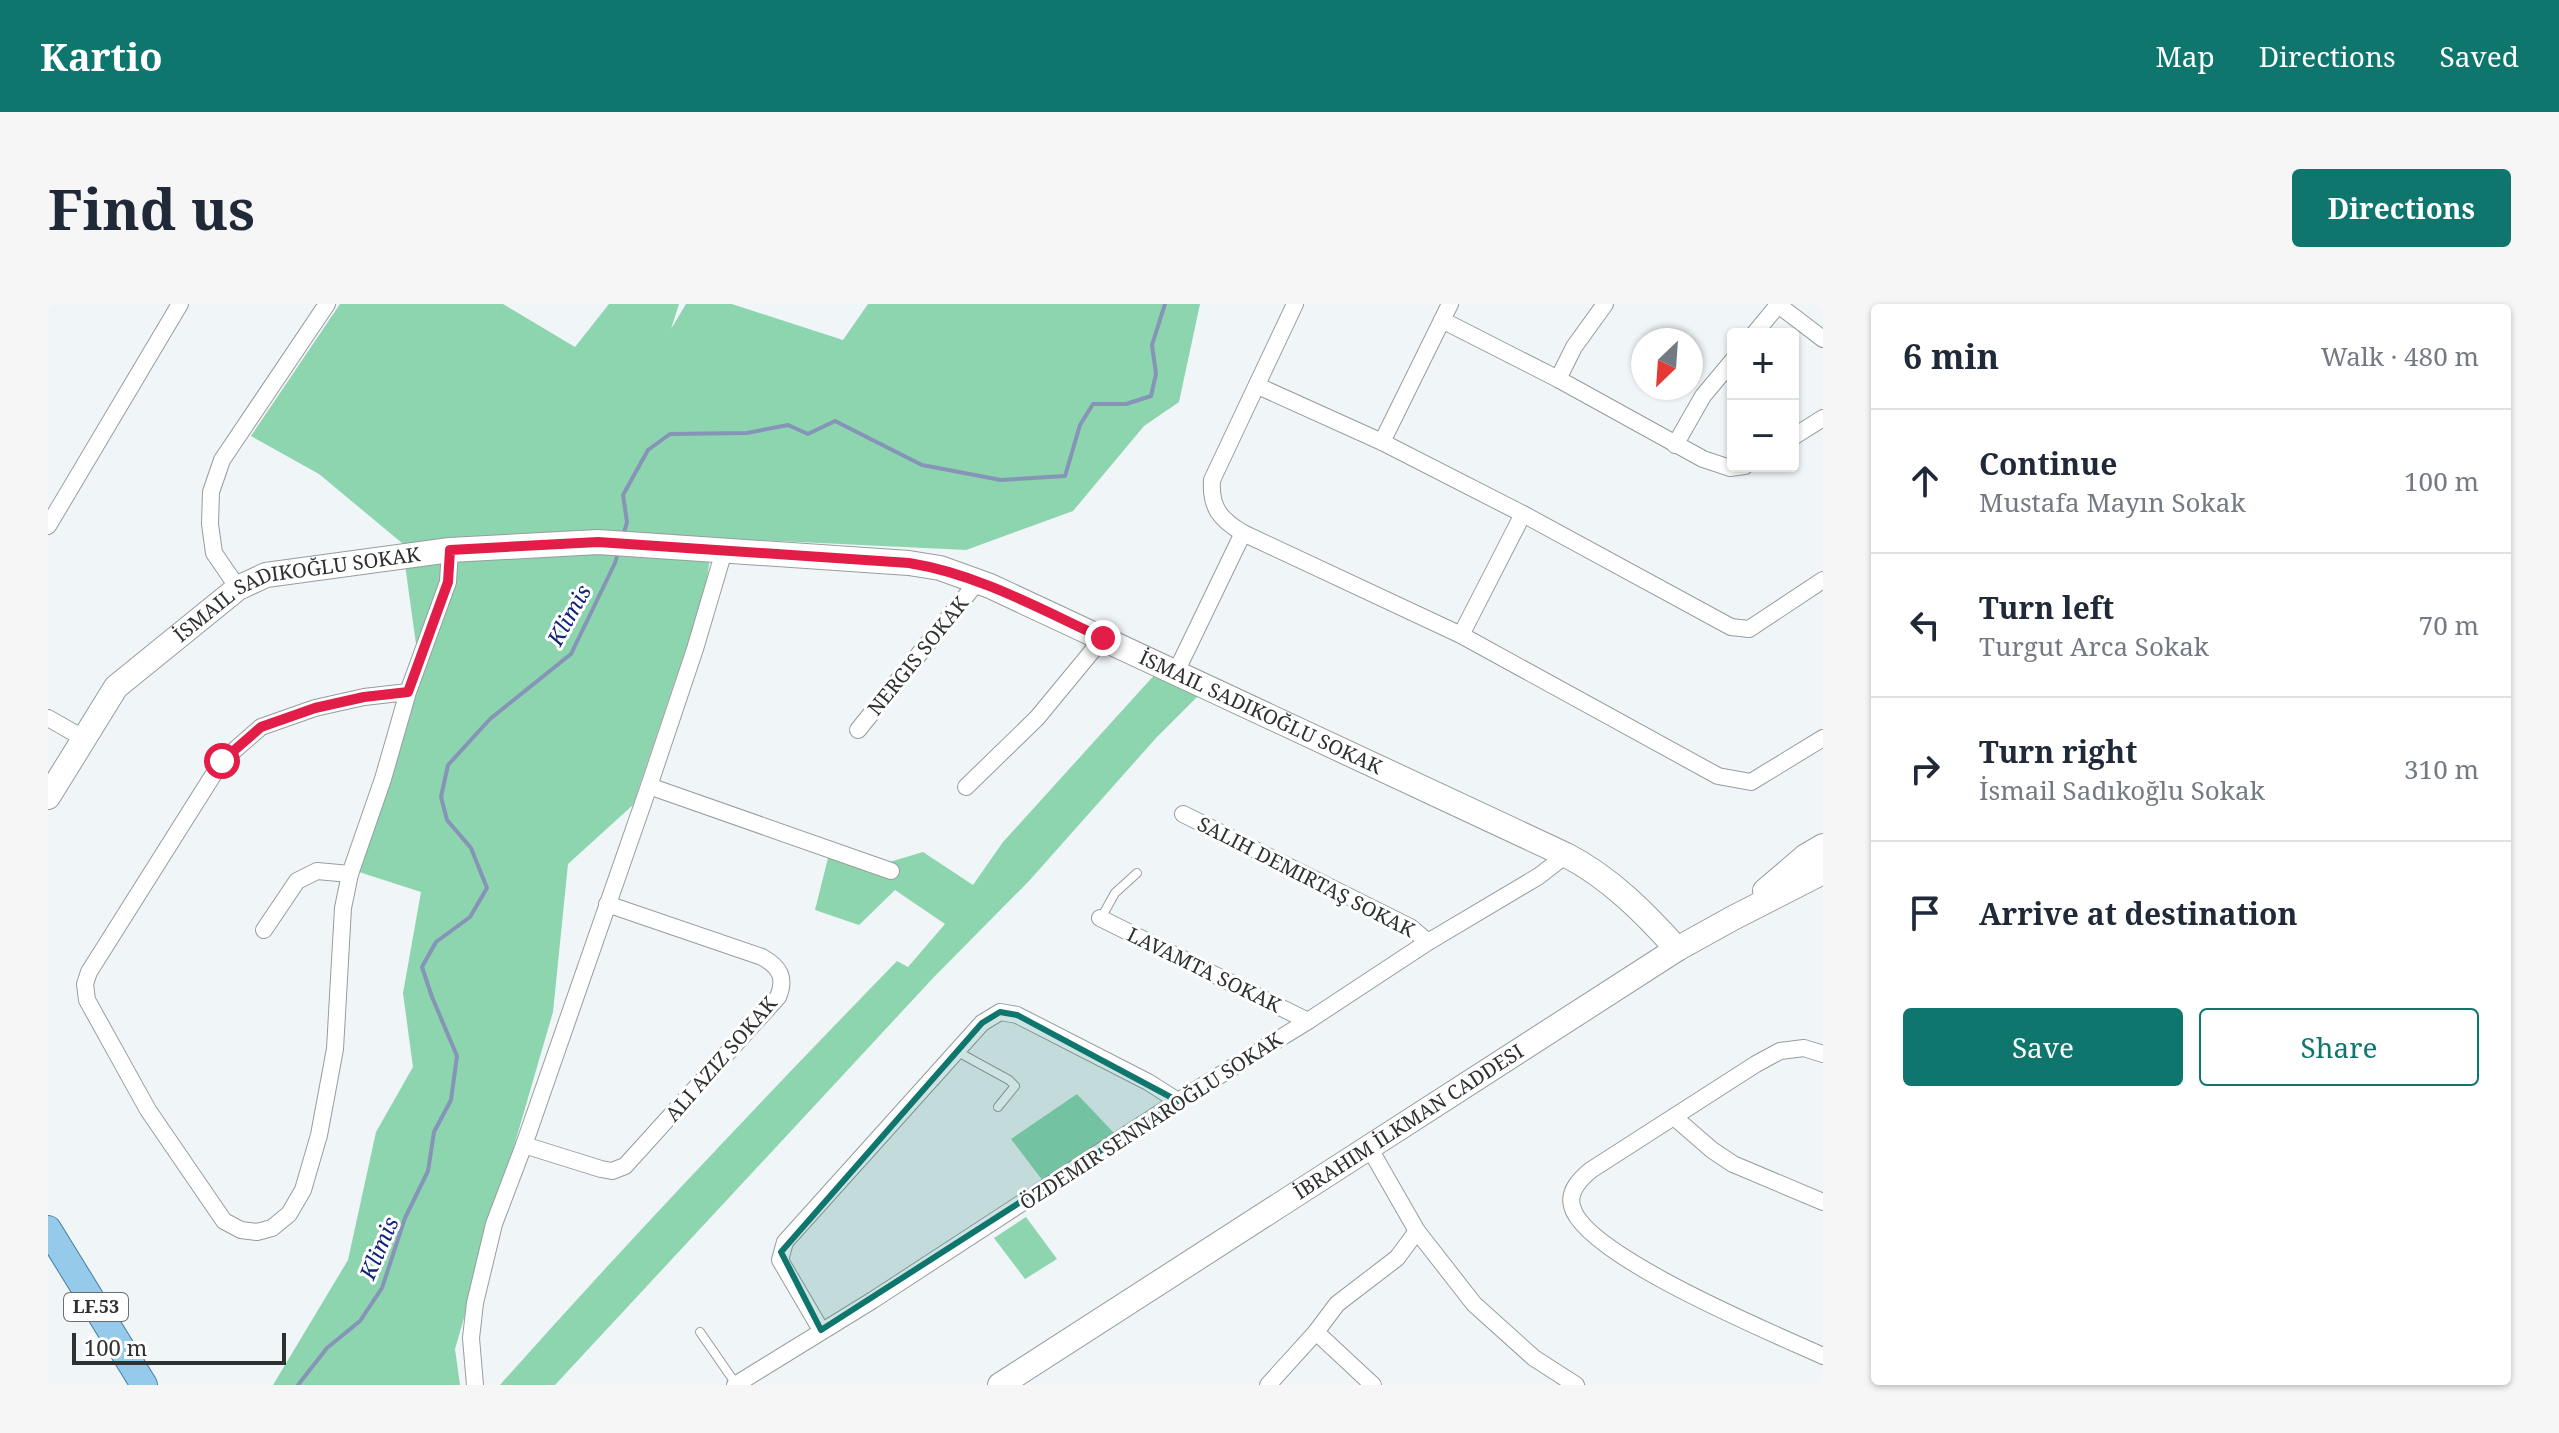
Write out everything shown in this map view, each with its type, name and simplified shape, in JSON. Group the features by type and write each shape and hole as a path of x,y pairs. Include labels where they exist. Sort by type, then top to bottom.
{"main road":[{"name":"LF.53","path":"48,1229 144,1385"}],"street":[{"path":"48,526 180,304"},
{"path":"238,588 214,553 210,524 211,492 222,460 327,304"},
{"path":"1295,304 1212,480 1213,506 1218,514 1243,533 1461,635 1718,776 1751,782 1823,738"},
{"path":"1382,442 1450,304"},
{"path":"1558,379 1574,347 1605,304"},
{"path":"1759,328 1777,304 1823,339"},
{"path":"1442,320 1558,379 1675,445 1727,467"},
{"path":"1675,445 1703,396 1727,367"},
{"path":"1258,386 1382,442 1523,514 1731,627 1749,629 1823,580"},
{"path":"1799,433 1823,418"},
{"path":"1461,635 1523,514"},
{"path":"1176,672 1243,533"},
{"path":"48,797 116,687 238,588 266,575 450,550 598,542 909,563 940,568 978,581 1566,855 1615,886 1677,949"},
{"path":"408,692 364,697 315,708 274,722 261,727 222,761 89,972 85,984 87,1000 148,1110 224,1221 241,1230 257,1232 272,1228 289,1214 303,1190 319,1135 335,1049 343,908 350,874 383,779 408,692 448,582 450,550"},
{"path":"475,1385 471,1338 475,1303 494,1224 649,786 724,551"},
{"name":"NERGIS SOKAK","path":"858,730 978,581"},
{"path":"966,787 1037,718 1103,638"},
{"path":"48,718 83,738"},
{"path":"649,786 891,871"},
{"name":"SALIH DEMIRTAŞ SOKAK","path":"1183,814 1410,927 1428,942"},
{"path":"1733,918 1806,856 1823,846"},
{"name":"ÖZDEMIR SENNAROĞLU SOKAK","path":"736,1384 873,1300 1428,942 1539,876 1566,855"},
{"path":"264,930 297,881 317,871 350,874"},
{"name":"İBRAHIM İLKMAN CADDESI","path":"1000,1385 1677,949 1823,872"},
{"name":"ALI AZIZ SOKAK","path":"524,1145 601,1169 612,1171 625,1166 778,997 783,986 779,970 762,957 607,904"},
{"name":"LAVAMTA SOKAK","path":"1100,918 1308,1021"},
{"path":"821,1330 780,1260 785,1242 982,1023 1000,1012 1017,1015 1148,1082 1178,1101"},
{"path":"1823,1054 1804,1048 1780,1051 1581,1177 1572,1195 1571,1205 1596,1238 1657,1277 1823,1356"},
{"path":"1674,1117 1733,1164 1823,1202"},
{"path":"1370,1149 1417,1231 1474,1304 1534,1358 1576,1385"},
{"path":"1268,1385 1337,1304 1397,1258 1417,1231"},
{"path":"1316,1332 1373,1385"}],"lane":[{"path":"1100,918 1115,893 1137,873"},
{"path":"958,1052 1015,1086 998,1107"},
{"path":"700,1332 736,1384"}],"highlighted area":[{"path":"1000,1012 1017,1015 1178,1101 1087,1162 821,1330 781,1252 982,1023"}],"green space":[{"path":"340,304 503,304 575,347 609,304 679,304 671,329 686,304 732,304 843,340 868,304 1200,304 1179,402 1144,426 1073,511 966,550 713,538 705,592 633,805 568,864 553,1012 455,1349 460,1385 273,1385 348,1260 376,1132 413,1067 403,993 421,892 359,872 421,680 402,543 319,474 251,436"},
{"path":"1158,671 1202,692 1156,738 1029,881 934,977 555,1385 500,1385 846,1013 897,961 908,967 945,924 895,890 859,925 815,910 828,858 866,869 923,852 973,885 1003,842"},
{"path":"1077,1094 1114,1133 1043,1181 1011,1139"},
{"path":"1026,1217 1057,1259 1025,1279 994,1238"}],"waterway":[{"name":"Klimis","path":"623,536 627,522 623,495 648,450 670,434 747,433 788,425 808,434 835,421 922,465 1001,480 1065,476 1080,425 1093,404 1126,404 1151,396 1156,374 1152,345 1165,304"},
{"name":"Klimis","path":"298,1385 327,1348 360,1321 382,1288 405,1218 428,1171 434,1132 451,1100 457,1056 422,967 436,942 470,917 487,888 471,848 447,820 441,797 448,765 490,719 571,654 618,553"}],"route":[{"path":"222,761 261,727 315,708 364,697 408,692 448,582 450,550 598,542 909,563 940,568 978,581 1103,638"}]}
